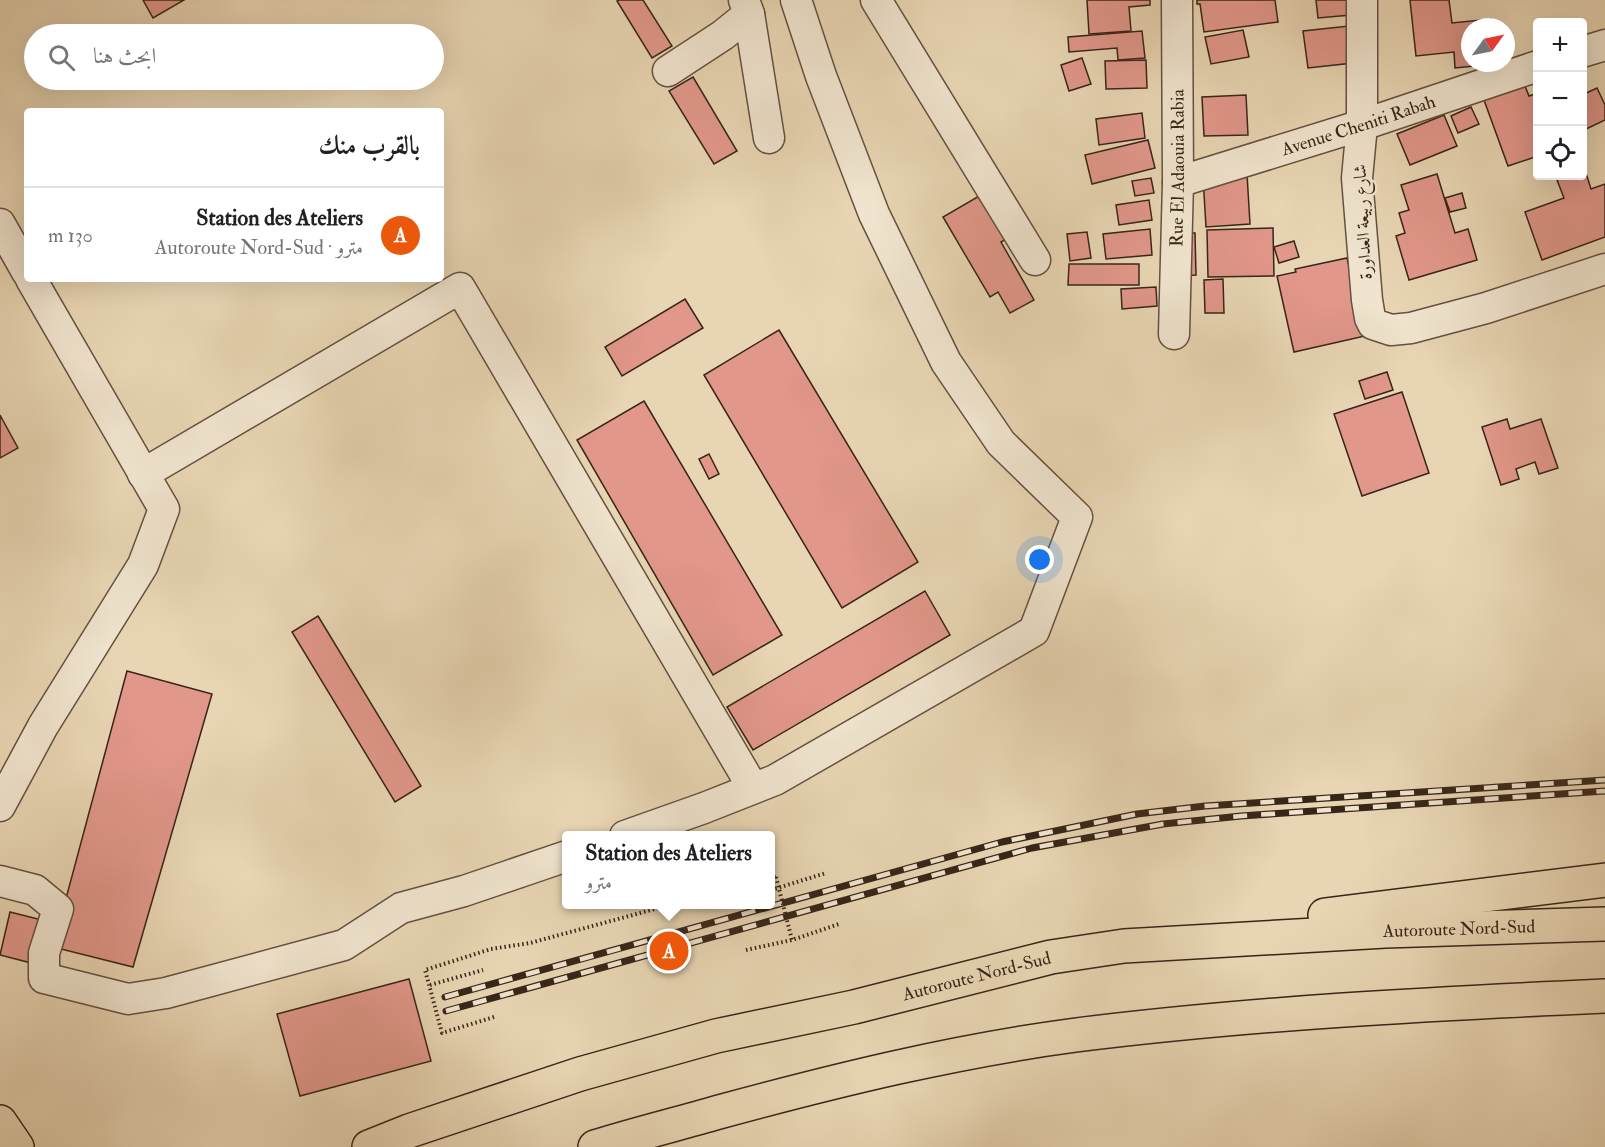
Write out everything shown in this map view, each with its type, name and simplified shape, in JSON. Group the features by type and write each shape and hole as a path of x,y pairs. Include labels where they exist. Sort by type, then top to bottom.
{"main road":[{"path":"1124,946 1333,913 1605,880"},
{"name":"Autoroute Nord-Sud","path":"369,1147 409,1131 580,1074 716,1036 854,1007 1051,957 1124,946 1385,931 1605,924"},
{"path":"596,1147 797,1090 908,1065 1075,1035 1267,1015 1412,1005 1605,996"},
{"path":"0,1122 17,1147"}],"street":[{"path":"876,0 1035,260"},
{"name":"Rue El Adaouia Rabia","path":"1174,334 1178,182 1177,0"},
{"name":"شارع ربيعة العداورة","path":"1362,0 1362,125 1357,178 1367,300 1373,324 1391,330 1411,328 1486,308 1605,269"},
{"path":"639,831 775,780 1034,631 1077,517 1001,443 946,362 874,214 821,76 803,2"},
{"path":"668,70 723,35 746,7"},
{"path":"746,7 768,138"},
{"path":"1587,50 1605,45"},
{"name":"Avenue Cheniti Rabah","path":"1178,182 1362,125 1533,68"},
{"path":"0,224 24,267"},
{"path":"0,806 43,726 143,565 164,509 33,282"},
{"path":"143,474 460,288 753,788"},
{"path":"0,881 35,890 58,909 44,953 44,978 128,999 166,993 344,945 401,908 464,891 562,858"}],"path":[{"path":"775,889 826,873"},
{"path":"775,879 792,940"},
{"path":"494,1017 442,1033 425,970 491,949 531,943 655,909"},
{"path":"746,950 792,940 839,924"},
{"path":"430,985 483,970"}],"building":[{"path":"143,0 184,0 153,18"},
{"path":"643,0 672,46 652,58 617,1"},
{"path":"1087,0 1150,0 1150,5 1129,7 1131,31 1089,34"},
{"path":"1197,0 1275,0 1278,22 1204,32 1200,4 1197,4"},
{"path":"1316,0 1350,0 1351,15 1318,18"},
{"path":"1410,0 1449,0 1452,23 1461,22 1461,67 1455,68 1454,52 1416,56"},
{"path":"1349,26 1353,63 1308,68 1303,31"},
{"path":"1243,30 1249,57 1211,64 1205,37"},
{"path":"1142,31 1145,58 1118,60 1117,48 1069,52 1068,37"},
{"path":"1082,58 1091,84 1069,91 1061,65"},
{"path":"1146,60 1147,88 1106,89 1105,61"},
{"path":"693,77 737,151 714,164 669,91"},
{"path":"1525,86 1529,96 1533,95 1533,158 1508,166 1484,100"},
{"path":"1597,88 1605,105 1605,120 1587,129 1587,126 1587,93"},
{"path":"1246,95 1248,135 1204,136 1202,97"},
{"path":"1471,107 1479,124 1458,133 1451,116"},
{"path":"1142,113 1145,138 1099,145 1096,119"},
{"path":"1444,115 1457,146 1410,165 1397,134"},
{"path":"1148,140 1155,168 1092,184 1085,155"},
{"path":"1247,174 1250,224 1206,227 1203,177"},
{"path":"1437,174 1455,233 1468,229 1477,260 1409,280 1396,236 1405,233 1399,213 1409,210 1401,185"},
{"path":"1587,176 1591,189 1605,184 1605,237 1542,260 1525,212 1564,198 1557,180 1587,180"},
{"path":"1151,178 1154,193 1135,196 1132,181"},
{"path":"986,192 1011,236 1001,242 1034,300 1010,313 998,292 990,297 943,217"},
{"path":"1462,193 1466,208 1450,212 1445,198"},
{"path":"1149,200 1152,220 1119,225 1116,205"},
{"path":"1273,228 1274,276 1208,277 1207,230"},
{"path":"1150,229 1152,255 1106,259 1103,234"},
{"path":"1087,232 1091,258 1070,261 1067,234"},
{"path":"1173,233 1195,233 1196,275 1173,276"},
{"path":"1294,241 1299,257 1279,263 1274,247"},
{"path":"1347,258 1365,336 1294,352 1277,276 1296,272 1295,269"},
{"path":"1069,264 1139,264 1139,285 1068,285"},
{"path":"1223,279 1224,313 1205,313 1204,280"},
{"path":"1156,287 1157,306 1122,309 1121,289"},
{"path":"685,299 703,328 622,376 605,347"},
{"path":"779,330 918,562 842,608 704,375"},
{"path":"1387,372 1393,390 1365,399 1359,381"},
{"path":"1402,392 1429,473 1362,496 1334,414"},
{"path":"644,401 782,635 713,675 577,440"},
{"path":"0,415 18,448 0,458"},
{"path":"1507,419 1510,429 1541,419 1558,468 1539,474 1535,462 1516,469 1519,479 1501,485 1482,427"},
{"path":"709,454 719,474 709,479 699,459"},
{"path":"925,591 950,635 753,750 727,707"},
{"path":"318,616 421,786 395,802 292,632"},
{"path":"127,671 212,694 133,967 53,947"},
{"path":"10,912 54,923 43,966 0,955"},
{"path":"409,979 431,1061 300,1096 277,1014"}],"railway":[{"path":"775,905 1002,842 1137,814 1205,806 1605,780"},
{"path":"446,1011 1032,848 1163,824 1241,816 1605,791"},
{"path":"445,997 761,909"}],"place":[{"name":"Station des Ateliers","path":"669,951"}]}
